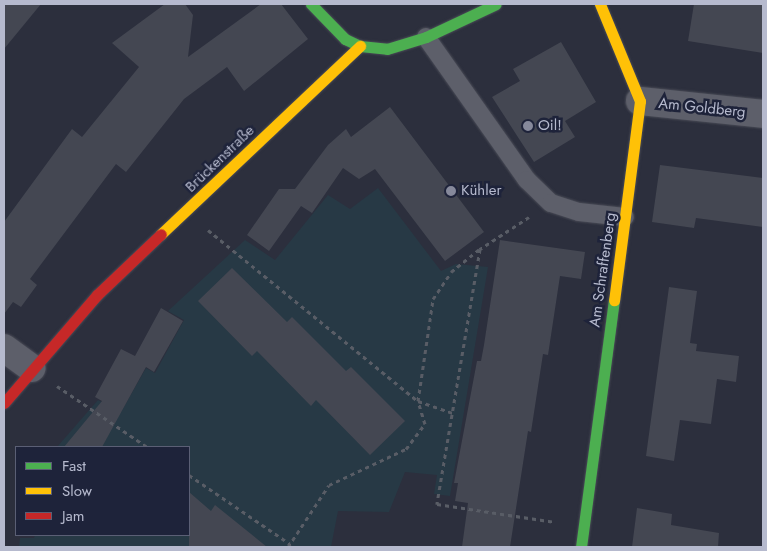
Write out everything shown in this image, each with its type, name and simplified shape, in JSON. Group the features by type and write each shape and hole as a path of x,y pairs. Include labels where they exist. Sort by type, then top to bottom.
{"street":[{"path":"311,4 330,27 360,46 387,49 426,37 496,4"},
{"name":"Am Schraffenberg","path":"581,547 640,101 600,4"},
{"name":"Brückenstraße","path":"4,403 32,368 97,295 360,46"},
{"name":"Am Goldberg","path":"640,101 763,114"},
{"path":"4,348 32,368"}],"lane":[{"path":"426,37 527,180 551,203 579,212 625,217"}],"path":[{"path":"190,476 289,546 329,485 406,449 425,424 418,401 433,299 451,272 480,249 551,203"},
{"path":"186,212 418,401 453,413"},
{"path":"480,249 437,504 584,527"},
{"path":"32,368 146,446"}],"shaded area":[{"path":"378,188 441,271 456,264 488,267 450,496 434,494 437,475 405,472 389,512 338,511 331,547 19,547 20,538 34,538 35,536 190,536 190,446 58,446 98,400 121,412 146,368 155,373 184,320 168,311 245,240 275,260 328,195 350,209"}],"building":[{"path":"4,4 41,4 4,49"},
{"path":"165,4 185,4 193,15 188,57 261,4 281,4 308,39 244,91 227,67 184,99 126,172 116,164 30,279 37,285 21,307 13,302 4,314 4,222 72,129 82,137 139,67 112,43"},
{"path":"694,4 763,4 763,53 688,41"},
{"path":"561,42 596,102 565,121 575,137 534,162 492,97 520,81 513,69"},
{"path":"390,107 484,232 445,261 375,169 359,179 343,168 312,213 301,206 269,251 247,235 279,189 295,189 328,145 346,129 351,137"},
{"path":"660,165 763,178 763,227 696,218 694,228 652,222"},
{"path":"500,240 585,252 581,279 560,276 548,355 543,354 531,432 528,431 510,547 462,547 468,503 455,501 458,483 454,483 477,361 481,361"},
{"path":"232,268 287,322 292,317 346,371 351,367 405,421 370,455 316,400 311,406 257,351 252,356 198,301"},
{"path":"669,287 697,291 690,343 697,344 696,351 739,356 736,382 717,379 711,424 680,420 674,461 646,456"},
{"path":"161,308 183,321 154,372 146,367 103,446 65,446 102,401 95,397 121,349 135,356"},
{"path":"190,493 211,511 215,505 267,547 189,547"},
{"path":"637,508 672,514 671,525 719,533 718,547 632,547"}],"traffic: fast":[{"path":"311,4 345,39 360,46 387,49 426,37 496,4"},
{"path":"581,547 614,300"}],"traffic: slow":[{"path":"600,4 640,101 614,300"},
{"path":"161,234 360,46"}],"traffic: jam":[{"path":"4,403 97,295 161,234"}],"place":[{"name":"Oil!","path":"528,126"},
{"name":"Kühler","path":"451,191"}]}
